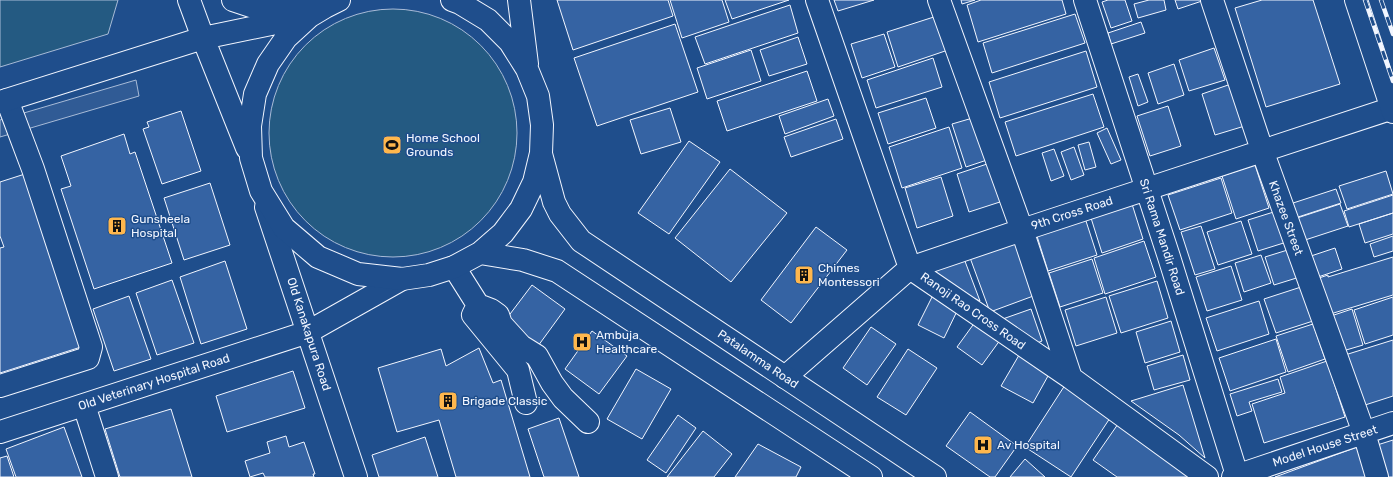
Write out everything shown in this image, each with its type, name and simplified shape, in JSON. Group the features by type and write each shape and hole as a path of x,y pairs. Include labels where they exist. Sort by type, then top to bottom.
{"street":[{"path":"189,0 251,158 261,191 284,228 318,257 358,274 402,279 429,275 454,267 480,253 503,233 521,209 534,182 541,154 542,125 538,96 528,69 519,0"},
{"path":"232,0 254,7 292,6 338,0"},
{"path":"251,158 250,126 255,94 268,64 286,38 310,16 338,0"},
{"path":"452,0 460,3 488,20 510,42 528,69"},
{"name":"Ranoji Rao Cross Road","path":"817,0 910,268 1070,378 1207,477"},
{"path":"939,0 1022,230 1070,378"},
{"name":"Sri Rama Mandir Road","path":"1085,0 1146,189 1235,476"},
{"name":"Khazee Street","path":"1212,0 1262,150 1364,434 1377,477"},
{"path":"1356,0 1393,109"},
{"path":"0,386 88,358 91,347 34,170 4,101 203,38 310,16"},
{"name":"9th Cross Road","path":"785,377 910,268 1262,150 1393,109"},
{"name":"Patalamma Road","path":"541,154 554,202 560,214 581,241 935,477"},
{"name":"Old Kanakapura Road","path":"261,191 356,477"},
{"path":"480,253 523,260 557,271 871,477"},
{"path":"454,267 478,305 491,310 498,315 501,324 516,340 537,356 552,383 563,398 588,422"},
{"name":"Old Veterinary Hospital Road","path":"0,432 308,332 402,279"},
{"path":"478,305 473,315 518,370 526,403"},
{"path":"84,405 107,477"},
{"name":"Model House Street","path":"1235,476 1364,434 1393,423"}],"shaded area":[{"path":"0,0 118,0 108,34 0,67"},
{"name":"Home School Grounds","path":"381,9 405,9 429,14 452,23 481,45 503,74 508,85 515,109 517,133 515,157 508,181 503,192 481,221 452,243 441,248 405,257 381,257 357,252 334,243 314,229 297,212 283,192 274,169 269,145 269,121 274,97 283,74 297,54 314,37 334,23 357,14"},
{"path":"136,80 139,96 0,137 0,120"}],"building":[{"path":"557,0 668,0 673,16 573,50"},
{"path":"670,0 722,0 729,22 682,38"},
{"path":"725,0 789,0 732,19"},
{"path":"834,0 874,0 838,11"},
{"path":"961,0 975,0 962,4"},
{"path":"981,0 1062,0 1066,14 978,42 967,5"},
{"path":"1108,0 1125,0 1132,21 1111,28 1102,2"},
{"path":"1149,0 1164,0 1166,10 1138,18 1134,4"},
{"path":"1175,0 1205,0 1178,9"},
{"path":"1262,0 1313,0 1340,84 1266,107 1235,8"},
{"path":"790,5 798,33 705,64 695,37"},
{"path":"1075,14 1085,43 992,73 983,43"},
{"path":"940,15 951,49 898,67 887,32"},
{"path":"1141,22 1145,33 1111,44 1108,33"},
{"path":"675,24 698,92 597,126 574,58"},
{"path":"884,34 895,67 862,78 851,44"},
{"path":"798,37 807,64 769,76 760,50"},
{"path":"1214,48 1225,80 1189,91 1179,60"},
{"path":"751,50 761,81 707,99 697,68"},
{"path":"1086,51 1097,87 1000,118 989,82"},
{"path":"933,58 942,87 876,108 867,80"},
{"path":"1174,64 1184,95 1158,104 1148,73"},
{"path":"807,71 817,101 727,131 717,101"},
{"path":"1138,74 1148,102 1138,106 1129,77"},
{"path":"1234,83 1248,125 1215,135 1202,94"},
{"path":"1093,94 1104,127 1016,156 1005,122"},
{"path":"926,98 936,128 888,144 878,113"},
{"path":"828,99 834,116 785,134 779,116"},
{"path":"1168,106 1181,146 1150,156 1137,116"},
{"path":"670,108 681,142 641,154 630,120"},
{"path":"181,111 201,171 162,184 143,129 149,127 147,122"},
{"path":"976,117 990,159 966,167 952,124"},
{"path":"836,119 843,139 791,157 784,137"},
{"path":"949,127 962,168 902,188 889,147"},
{"path":"1107,128 1121,160 1111,164 1097,133"},
{"name":"Gunsheela Hospital","path":"124,134 130,154 135,152 172,263 94,289 61,189 71,186 61,156"},
{"path":"689,141 720,162 669,234 638,213"},
{"path":"1089,142 1096,167 1085,170 1078,145"},
{"path":"1074,147 1084,175 1071,180 1061,152"},
{"path":"1054,149 1064,176 1051,181 1042,153"},
{"path":"993,162 1006,200 969,212 957,174"},
{"path":"1255,165 1269,208 1236,219 1222,176"},
{"path":"730,169 787,213 731,282 675,238"},
{"path":"1386,171 1393,194 1347,209 1339,186"},
{"path":"28,173 84,346 0,373 0,248 4,247 0,236 0,182"},
{"path":"941,177 953,216 917,228 905,188"},
{"path":"1221,178 1232,213 1180,230 1168,195"},
{"path":"210,183 230,245 184,260 164,198"},
{"path":"1336,189 1341,203 1292,219 1287,205"},
{"path":"1393,195 1393,213 1349,227 1344,211"},
{"path":"1132,204 1143,239 1102,253 1091,218"},
{"path":"1340,204 1348,226 1299,242 1291,220"},
{"path":"1280,210 1290,241 1258,251 1248,220"},
{"path":"1393,213 1393,234 1365,243 1359,224"},
{"path":"1085,218 1097,255 1048,271 1036,233"},
{"path":"1241,221 1252,254 1218,265 1207,232"},
{"path":"1201,226 1215,269 1195,275 1181,232"},
{"name":"Chimes Montessori","path":"816,227 847,250 791,323 761,300"},
{"path":"1393,236 1393,251 1374,257 1370,244"},
{"path":"1014,238 1036,295 990,312 969,255"},
{"path":"1144,241 1156,277 1105,294 1094,258"},
{"path":"1294,248 1303,276 1274,285 1265,257"},
{"path":"1335,248 1342,269 1312,279 1305,258"},
{"path":"1261,255 1271,283 1244,292 1235,263"},
{"path":"963,256 980,301 963,293 931,269"},
{"path":"1393,257 1393,295 1327,315 1316,279 1328,275 1328,277"},
{"path":"1092,259 1103,293 1060,307 1049,273"},
{"path":"225,261 247,329 201,344 180,277"},
{"path":"1231,266 1242,300 1207,311 1196,277"},
{"path":"172,280 194,343 157,355 136,293"},
{"path":"1157,281 1168,318 1121,333 1109,296"},
{"path":"532,285 565,309 538,346 504,322"},
{"path":"1301,287 1313,321 1276,333 1264,299"},
{"path":"934,293 960,305 944,338 918,325"},
{"path":"129,296 151,359 114,371 93,309"},
{"path":"1106,297 1117,333 1076,346 1065,310"},
{"path":"1393,297 1393,335 1365,344 1354,310"},
{"path":"1259,301 1269,334 1217,351 1206,318"},
{"path":"1031,309 1042,341 1030,346 997,321"},
{"path":"1352,309 1363,345 1336,353 1325,318"},
{"path":"978,318 1003,336 982,365 957,347"},
{"path":"1171,321 1180,352 1145,363 1136,332"},
{"path":"1313,324 1325,359 1288,372 1276,336"},
{"path":"871,327 896,344 867,385 843,368"},
{"path":"592,331 627,356 599,394 565,369"},
{"path":"1276,339 1286,372 1230,391 1219,358"},
{"path":"1393,340 1393,396 1362,406 1345,355"},
{"name":"Brigade Classic","path":"479,348 493,383 501,380 530,477 456,477 439,420 397,432 378,368 441,349 446,366"},
{"path":"908,349 937,368 906,415 877,397"},
{"path":"1022,350 1053,367 1033,403 1001,386"},
{"path":"1183,355 1190,380 1154,390 1147,366"},
{"path":"1327,361 1345,417 1264,443 1252,404 1285,393 1280,377"},
{"path":"636,369 671,389 642,439 607,419"},
{"path":"293,371 305,408 227,432 216,396"},
{"path":"1278,379 1282,392 1249,402 1252,411 1237,416 1230,394"},
{"path":"1067,382 1114,412 1071,477 1025,447"},
{"path":"1183,385 1205,458 1179,435 1131,401"},
{"path":"171,409 192,477 120,477 105,429"},
{"path":"970,412 1017,446 995,477 990,477 946,446"},
{"path":"678,415 696,428 666,473 647,460"},
{"path":"559,418 579,477 544,477 528,429"},
{"path":"1118,424 1190,473 1187,477 1117,477 1093,460"},
{"path":"64,427 82,477 16,477 6,449"},
{"path":"703,431 732,454 714,477 667,477"},
{"path":"286,436 289,447 304,442 315,474 313,474 314,477 265,477 263,473 250,477 245,461 270,453 267,442"},
{"path":"425,437 438,477 379,477 372,455"},
{"path":"1393,440 1393,477 1380,477 1371,447"},
{"path":"758,444 801,467 796,477 735,477"},
{"path":"1357,447 1368,477 1275,477"},
{"path":"7,456 14,477 0,477 0,458"},
{"path":"1025,459 1045,477 1010,477"}],"railway":[{"path":"1365,0 1393,81"},
{"path":"1381,0 1393,34"}],"place":[{"name":"Home School Grounds","path":"392,145"},
{"name":"Gunsheela Hospital","path":"117,226"},
{"name":"Chimes Montessori","path":"804,275"},
{"name":"Ambuja Healthcare","path":"582,342"},
{"name":"Brigade Classic","path":"448,401"},
{"name":"Av Hospital","path":"983,445"}]}
